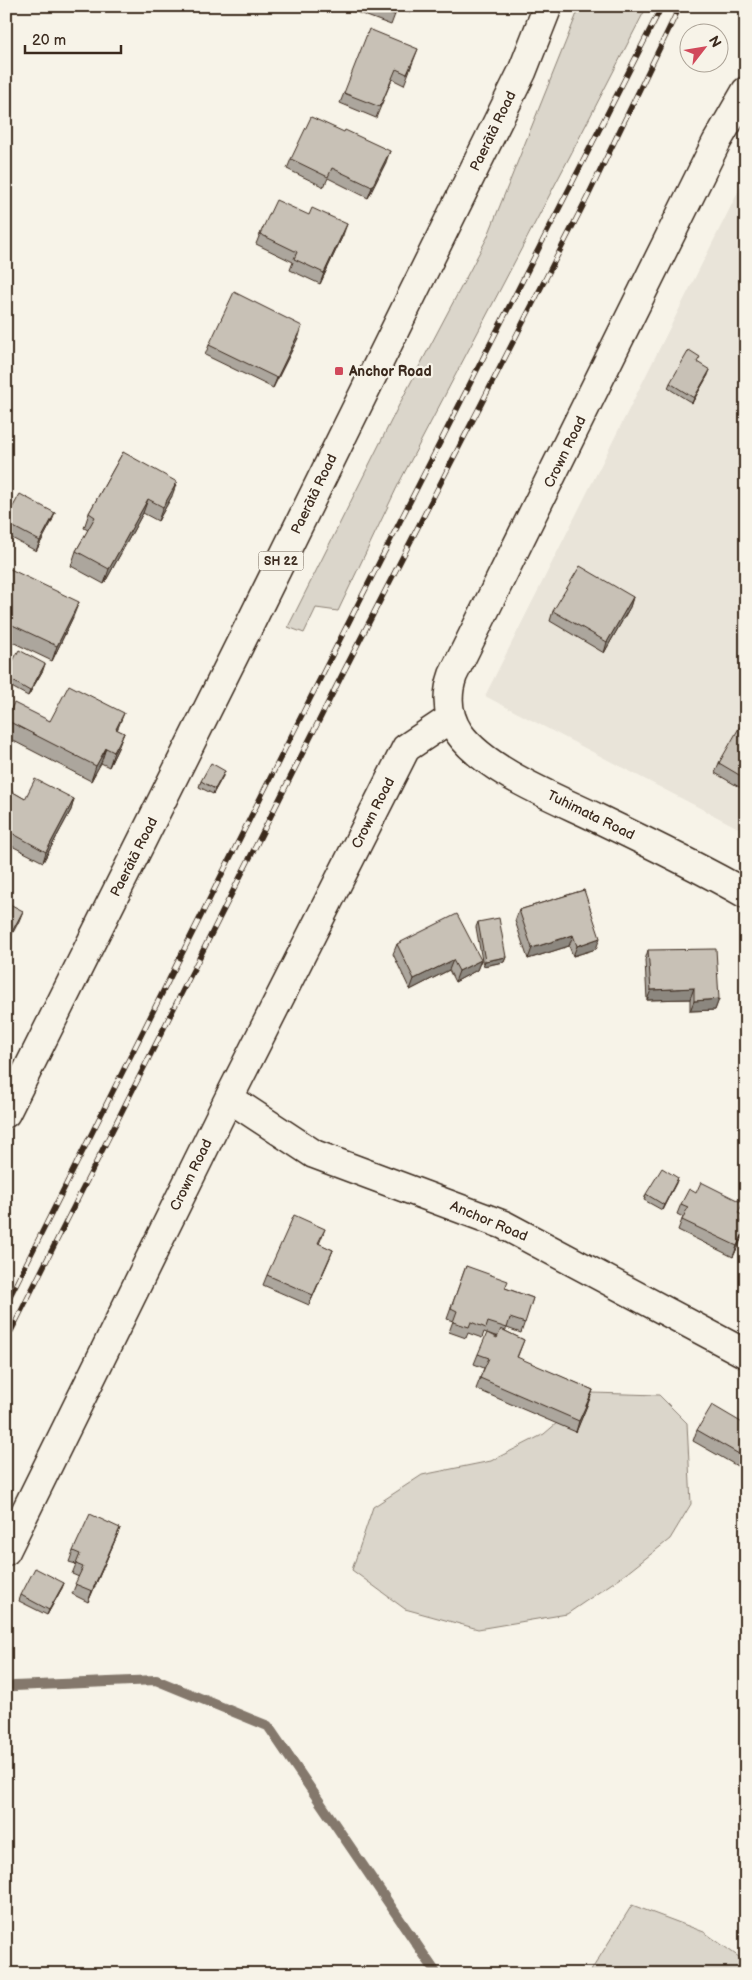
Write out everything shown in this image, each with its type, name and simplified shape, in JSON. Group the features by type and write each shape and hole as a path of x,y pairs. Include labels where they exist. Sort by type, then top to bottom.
{"main road":[{"name":"Paerātā Road","path":"6,1112 250,624 522,72 548,6"},
{"name":"Crown Road","path":"6,1551 229,1098 406,748 451,718 448,702 449,688 453,676 716,143 746,91"},
{"name":"Tuhimata Road","path":"451,718 460,734 498,767 529,785 704,870 746,894"},
{"name":"Anchor Road","path":"229,1098 314,1154 504,1225 746,1354"}],"shaded area":[{"path":"580,6 647,6 399,483 338,611 316,608 304,633 288,627 400,403 487,238"},
{"path":"746,176 746,832 485,696"},
{"path":"592,1393 659,1395 687,1423 691,1504 670,1539 627,1573 567,1614 478,1629 405,1609 352,1570 373,1507 422,1475 491,1461 544,1434"},
{"path":"632,1905 704,1932 746,1962 746,1974 589,1974"}],"building":[{"path":"372,6 398,6 395,15"},
{"path":"369,29 418,49 407,74 396,69 380,107 344,93"},
{"path":"311,117 390,151 372,187 332,168 328,177 291,159"},
{"path":"276,200 309,215 312,208 347,224 324,273 294,259 297,252 260,234"},
{"path":"234,292 302,326 277,378 209,345"},
{"path":"689,350 700,357 697,362 710,370 694,398 670,383"},
{"path":"123,452 177,482 163,507 148,499 109,569 76,551 95,517 89,513"},
{"path":"20,494 55,513 40,541 6,523 6,519"},
{"path":"580,566 633,597 607,642 553,611"},
{"path":"8,568 79,602 57,646 6,622 6,571"},
{"path":"19,650 45,664 30,691 6,677 6,673"},
{"path":"69,685 124,713 116,729 124,733 114,752 106,748 96,766 6,720 14,703 50,721"},
{"path":"743,721 746,723 746,779 719,763"},
{"path":"211,763 225,771 215,789 201,781"},
{"path":"35,779 74,799 46,852 8,831 11,825 6,823 6,788 25,799"},
{"path":"584,890 600,938 577,946 573,935 532,948 519,910"},
{"path":"6,902 23,911 6,943"},
{"path":"457,914 481,960 459,971 453,960 414,979 397,944"},
{"path":"499,918 506,957 485,961 478,922"},
{"path":"716,949 719,999 694,1001 694,988 651,990 648,950"},
{"path":"662,1168 678,1178 664,1205 646,1194"},
{"path":"701,1182 743,1203 738,1213 745,1216 741,1222 746,1227 737,1246 682,1220 688,1207 681,1204 689,1189 696,1193"},
{"path":"294,1215 325,1229 318,1243 333,1250 313,1295 267,1275"},
{"path":"466,1266 508,1281 505,1288 533,1298 525,1323 510,1318 507,1328 488,1322 486,1328 471,1322 469,1327 453,1322 457,1311 451,1308"},
{"path":"501,1329 524,1340 517,1357 593,1390 579,1421 480,1378 489,1358 478,1354 487,1333 497,1338"},
{"path":"712,1405 746,1425 746,1458 697,1430"},
{"path":"90,1514 120,1528 92,1591 75,1584 83,1567 76,1564 80,1554 73,1551"},
{"path":"35,1568 64,1583 49,1610 21,1595"}],"waterway":[{"path":"14,1686 156,1680 268,1726 437,1974"}],"railway":[{"path":"6,1304 328,663 662,6"},
{"path":"6,1341 344,671 588,196 680,6"}],"place":[{"name":"Anchor Road","path":"339,371"}]}
